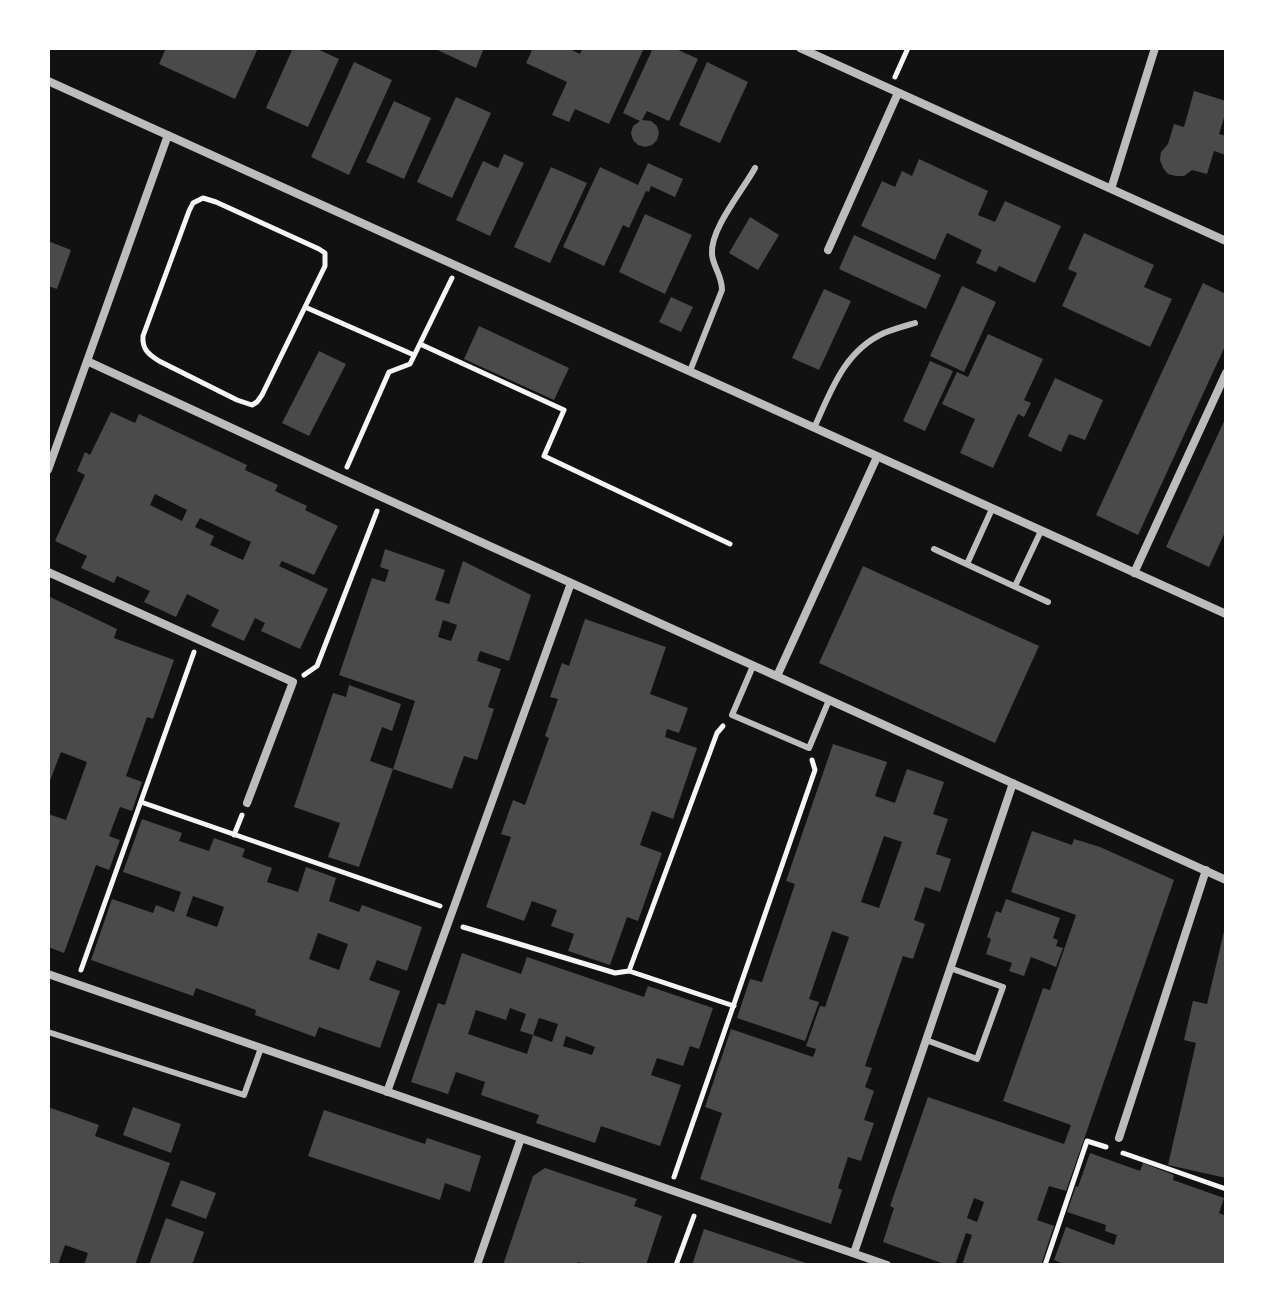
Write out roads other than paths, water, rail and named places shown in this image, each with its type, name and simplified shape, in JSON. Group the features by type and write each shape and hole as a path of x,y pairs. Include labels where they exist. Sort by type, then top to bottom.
{"street":[{"path":"800,48 1226,241"},
{"path":"1111,189 1155,48"},
{"path":"48,81 1226,614"},
{"path":"828,250 894,91"},
{"path":"48,470 168,135"},
{"path":"87,361 1226,880"},
{"path":"1134,573 1226,373"},
{"path":"777,676 877,457"},
{"path":"48,572 293,682 247,803"},
{"path":"387,1092 571,583"},
{"path":"854,1253 1013,783"},
{"path":"1119,1138 1206,870"},
{"path":"48,974 887,1265"},
{"path":"477,1265 521,1138"}],"lane":[{"path":"690,371 722,290 722,280 712,252 713,242 718,228 755,168"},
{"path":"814,428 846,362 859,348 885,332 915,323"},
{"path":"967,564 992,509"},
{"path":"1015,586 1041,531"},
{"path":"934,549 1048,602"},
{"path":"753,666 732,715 809,748 829,700"},
{"path":"926,1040 977,1059 1003,987 950,968"},
{"path":"48,1032 244,1095 261,1048"}]}
